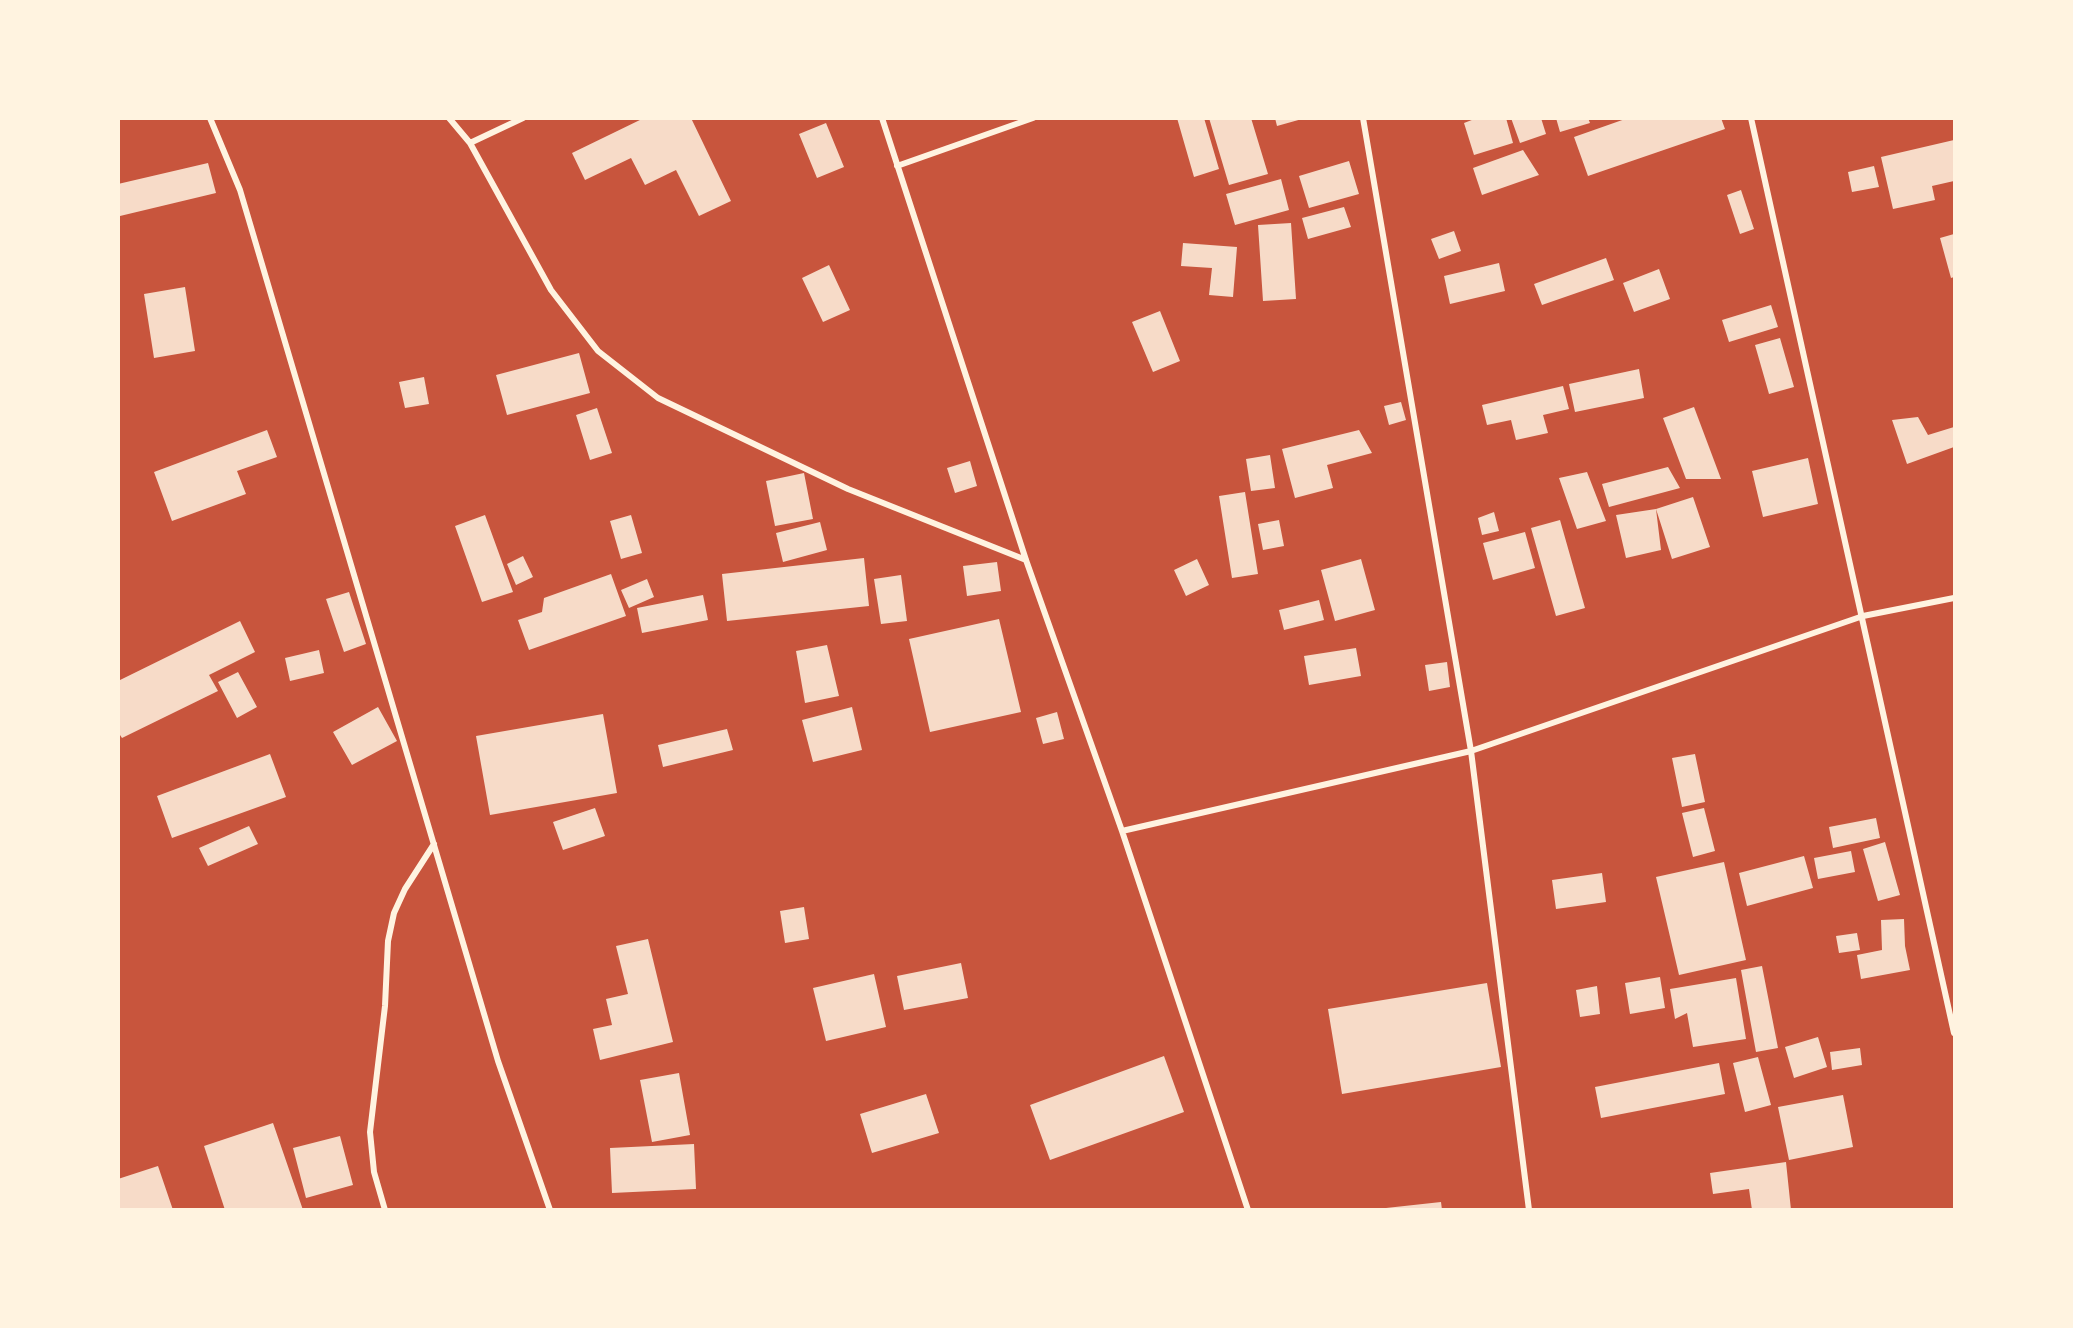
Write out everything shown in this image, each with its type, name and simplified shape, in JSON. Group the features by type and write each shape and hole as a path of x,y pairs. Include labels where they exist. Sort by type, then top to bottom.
{"street":[{"path":"210,118 240,190 498,1061 550,1209"},
{"path":"449,118 470,143 551,290 598,351 658,398 848,489 1026,560"},
{"path":"470,143 523,118"},
{"path":"882,118 1026,560 1122,831 1248,1209"},
{"path":"897,166 1033,118"},
{"path":"1363,118 1471,751 1529,1209"},
{"path":"1751,118 1954,1033"},
{"path":"1122,831 1471,751 1863,616 1954,598"},
{"path":"384,1209 374,1172 370,1132 385,1006 388,941 394,913 405,889 434,844"}],"building":[{"path":"644,118 691,118 731,201 699,216 676,170 645,185 631,158 585,180 572,153"},
{"path":"1177,118 1204,118 1219,169 1194,177"},
{"path":"1209,118 1251,118 1268,174 1229,185"},
{"path":"1275,118 1302,118 1302,119 1277,126"},
{"path":"1477,118 1506,118 1513,143 1474,155 1464,123"},
{"path":"1511,118 1541,118 1546,134 1520,143"},
{"path":"1556,118 1588,118 1590,123 1560,132"},
{"path":"1628,118 1721,118 1725,129 1588,176 1574,137"},
{"path":"826,123 844,167 817,178 799,134"},
{"path":"1954,140 1954,181 1932,186 1935,200 1893,209 1881,157"},
{"path":"1523,150 1539,175 1482,195 1473,168"},
{"path":"1349,161 1359,194 1309,208 1299,176"},
{"path":"208,163 216,193 120,216 118,184"},
{"path":"1874,166 1879,187 1852,192 1848,172"},
{"path":"1281,179 1289,210 1235,225 1226,194"},
{"path":"1741,190 1754,229 1740,234 1727,195"},
{"path":"1344,207 1351,227 1308,239 1302,218"},
{"path":"1291,223 1296,299 1263,301 1258,225"},
{"path":"1454,231 1461,251 1439,259 1431,239"},
{"path":"1954,234 1954,277 1951,278 1940,238"},
{"path":"1183,243 1237,247 1233,297 1209,295 1212,268 1181,266"},
{"path":"1606,258 1614,280 1542,305 1534,284"},
{"path":"1499,263 1505,291 1450,304 1444,276"},
{"path":"829,265 850,310 823,322 802,278"},
{"path":"1659,269 1670,299 1634,312 1623,283"},
{"path":"185,287 195,351 154,358 144,294"},
{"path":"1771,305 1778,327 1729,342 1722,320"},
{"path":"1160,311 1180,361 1153,372 1132,322"},
{"path":"1780,338 1794,387 1769,394 1755,345"},
{"path":"579,353 590,393 507,415 496,375"},
{"path":"1639,369 1644,398 1575,412 1569,384"},
{"path":"424,377 429,404 405,408 399,382"},
{"path":"1563,386 1569,409 1543,415 1548,433 1516,440 1511,420 1487,425 1482,405"},
{"path":"1401,402 1406,420 1389,425 1384,406"},
{"path":"1694,407 1721,479 1686,479 1663,418"},
{"path":"597,408 612,453 590,460 576,415"},
{"path":"1918,417 1928,435 1954,427 1954,447 1907,464 1892,420"},
{"path":"267,430 277,457 237,471 246,494 172,521 154,472"},
{"path":"1359,430 1372,453 1327,465 1333,488 1295,498 1282,449"},
{"path":"1270,455 1275,488 1251,491 1246,459"},
{"path":"1808,458 1818,504 1763,517 1752,471"},
{"path":"970,461 977,486 955,493 947,468"},
{"path":"1668,467 1680,488 1609,507 1602,484"},
{"path":"1587,472 1606,521 1577,529 1559,478"},
{"path":"804,473 813,519 775,526 766,481"},
{"path":"1245,492 1258,574 1232,578 1219,496"},
{"path":"1693,497 1710,547 1672,559 1656,509"},
{"path":"1656,509 1661,550 1626,558 1616,515"},
{"path":"1494,512 1499,531 1482,535 1478,518"},
{"path":"485,515 513,592 482,602 455,526"},
{"path":"631,515 642,553 621,559 610,521"},
{"path":"1279,520 1284,546 1263,550 1258,524"},
{"path":"1560,520 1585,608 1556,616 1531,528"},
{"path":"820,522 827,550 783,562 776,533"},
{"path":"1525,532 1535,568 1493,580 1483,543"},
{"path":"523,556 533,577 516,585 507,564"},
{"path":"864,558 869,606 727,621 722,574"},
{"path":"1197,559 1209,585 1186,596 1174,570"},
{"path":"1361,559 1375,610 1335,621 1321,570"},
{"path":"997,562 1001,591 967,596 963,566"},
{"path":"611,574 626,616 529,650 518,620 542,612 544,598"},
{"path":"901,575 907,621 881,624 874,579"},
{"path":"647,579 654,597 629,608 621,590"},
{"path":"349,592 366,644 344,652 326,599"},
{"path":"703,595 708,620 642,633 637,608"},
{"path":"1319,600 1324,620 1284,630 1279,610"},
{"path":"999,619 1021,712 930,732 909,639"},
{"path":"240,621 255,652 209,675 218,691 122,738 118,732 118,681"},
{"path":"827,645 839,696 805,703 796,651"},
{"path":"1356,648 1361,676 1309,685 1304,656"},
{"path":"319,650 324,673 290,681 285,658"},
{"path":"1447,662 1450,687 1429,691 1425,665"},
{"path":"238,672 257,707 237,718 218,682"},
{"path":"378,707 397,741 352,765 333,732"},
{"path":"852,707 862,750 813,762 802,720"},
{"path":"1057,712 1064,739 1043,744 1036,718"},
{"path":"603,714 617,793 490,815 476,736"},
{"path":"727,729 733,750 663,767 658,745"},
{"path":"270,754 286,797 172,838 157,796"},
{"path":"1695,754 1705,802 1682,807 1672,758"},
{"path":"595,808 605,836 563,850 553,822"},
{"path":"1704,808 1715,851 1693,857 1682,813"},
{"path":"1876,818 1880,838 1833,848 1829,827"},
{"path":"249,826 258,844 208,866 199,848"},
{"path":"1885,842 1900,895 1878,901 1863,849"},
{"path":"1851,851 1855,872 1818,879 1814,858"},
{"path":"1804,856 1813,888 1747,906 1739,873"},
{"path":"1724,862 1746,960 1679,975 1656,877"},
{"path":"1602,873 1606,902 1556,909 1552,880"},
{"path":"804,907 809,939 785,943 780,911"},
{"path":"1904,919 1905,946 1910,970 1861,979 1857,955 1882,950 1881,920"},
{"path":"1857,933 1860,950 1839,953 1836,936"},
{"path":"648,939 673,1042 600,1060 593,1029 612,1025 606,999 628,994 616,946"},
{"path":"961,963 968,998 904,1010 897,976"},
{"path":"1762,966 1778,1048 1756,1052 1741,970"},
{"path":"874,974 886,1027 826,1041 813,988"},
{"path":"1660,977 1665,1008 1630,1014 1625,983"},
{"path":"1736,978 1746,1039 1693,1047 1687,1013 1675,1019 1670,989"},
{"path":"1487,983 1501,1067 1342,1094 1328,1009"},
{"path":"1597,986 1600,1014 1580,1017 1576,990"},
{"path":"1818,1037 1827,1067 1794,1078 1785,1047"},
{"path":"1860,1048 1862,1065 1832,1070 1830,1052"},
{"path":"1164,1056 1184,1112 1050,1160 1030,1105"},
{"path":"1758,1057 1771,1105 1745,1112 1733,1063"},
{"path":"1719,1063 1725,1094 1601,1118 1595,1087"},
{"path":"679,1073 690,1135 652,1142 640,1080"},
{"path":"926,1094 939,1133 872,1153 860,1114"},
{"path":"1843,1095 1853,1147 1789,1160 1778,1107"},
{"path":"273,1123 303,1210 225,1210 204,1146"},
{"path":"340,1136 353,1185 306,1198 293,1148"},
{"path":"694,1144 696,1189 612,1193 610,1148"},
{"path":"1786,1162 1791,1210 1752,1210 1749,1189 1713,1194 1710,1173"},
{"path":"158,1166 173,1210 118,1210 118,1179"},
{"path":"1441,1202 1442,1210 1386,1210 1386,1208"}]}
